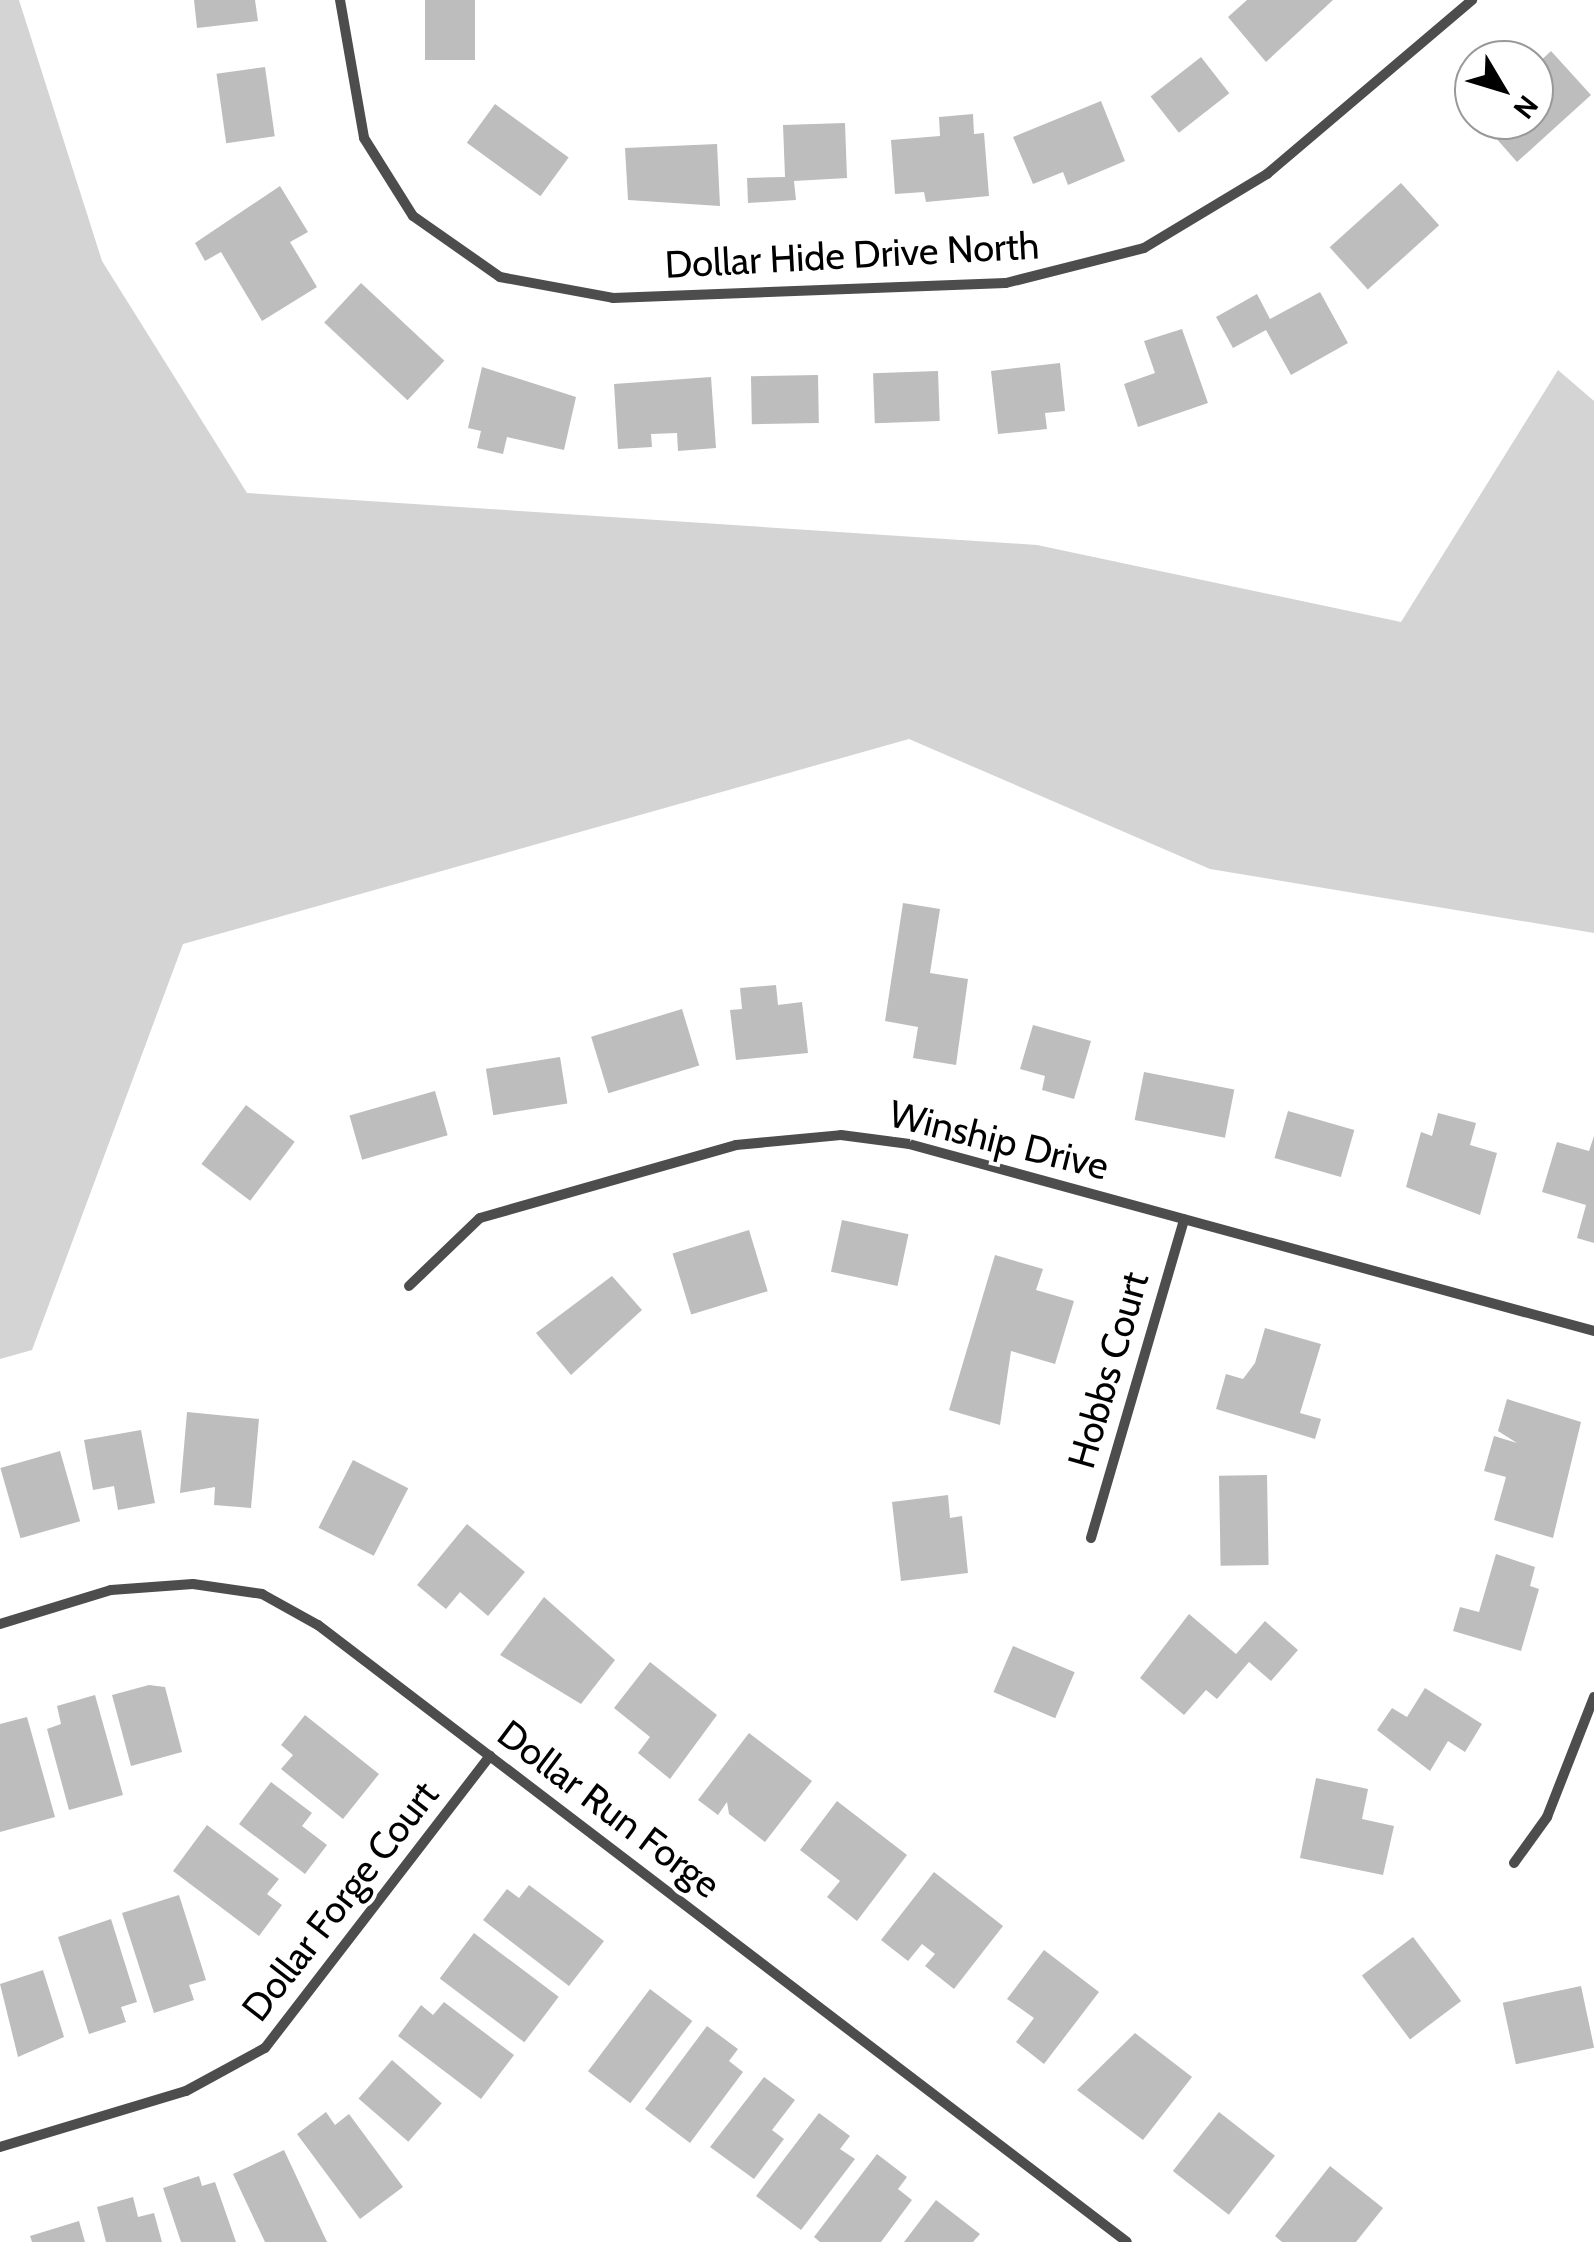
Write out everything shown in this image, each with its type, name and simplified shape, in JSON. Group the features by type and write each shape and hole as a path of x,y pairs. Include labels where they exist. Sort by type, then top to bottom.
{"street":[{"name":"Dollar Hide Drive North","path":"340,0 364,138 400,200 456,252 516,283 581,298 971,286 1076,270 1224,206 1472,0"},
{"name":"Winship Drive","path":"410,1286 480,1218 787,1136 891,1140 1594,1331"},
{"name":"Hobbs Court","path":"1091,1538 1184,1219"},
{"name":"Dollar Run Forge","path":"0,1624 110,1590 193,1584 262,1594 318,1625 1127,2242"},
{"path":"1514,1863 1547,1817 1594,1697"},
{"name":"Dollar Forge Court","path":"0,2147 186,2090 265,2048 490,1756"}],"shaded area":[{"path":"0,0 19,0 102,261 247,493 1037,545 1401,622 1558,370 1594,401 1594,933 1210,869 909,739 183,944 32,1350 0,1359"}],"building":[{"path":"194,0 255,0 258,21 197,28"},
{"path":"425,0 475,0 475,60 425,60"},
{"path":"1247,0 1333,0 1266,62 1228,17"},
{"path":"1554,54 1591,95 1554,128"},
{"path":"1201,57 1229,93 1179,133 1151,96"},
{"path":"265,67 275,136 226,143 216,74"},
{"path":"1101,101 1125,161 1068,185 1063,172 1033,184 1013,137"},
{"path":"495,104 569,157 540,196 467,143"},
{"path":"973,114 974,134 984,133 989,196 926,202 924,192 895,194 891,140 940,136 939,117"},
{"path":"845,123 847,178 794,181 796,200 748,203 747,178 785,177 783,125"},
{"path":"1498,140 1541,140 1517,162"},
{"path":"717,144 720,206 628,200 625,148"},
{"path":"1401,183 1439,225 1368,290 1330,247"},
{"path":"280,186 308,232 290,242 317,287 262,321 221,252 205,261 195,243"},
{"path":"361,283 444,361 408,400 324,322"},
{"path":"1320,292 1348,343 1291,375 1266,330 1233,348 1216,317 1257,294 1270,319"},
{"path":"1182,329 1208,403 1138,427 1124,384 1155,373 1144,341"},
{"path":"1060,363 1065,411 1045,413 1047,429 998,434 991,371"},
{"path":"482,367 576,397 564,450 507,437 503,454 477,448 481,431 468,428"},
{"path":"938,371 940,421 875,423 873,373"},
{"path":"818,375 819,423 752,424 751,376"},
{"path":"711,377 716,448 678,451 677,433 651,434 652,447 618,449 614,384"},
{"path":"903,903 940,909 930,973 968,979 956,1065 913,1058 918,1027 885,1021"},
{"path":"776,985 778,1005 802,1002 808,1053 736,1060 730,1010 742,1009 740,988"},
{"path":"682,1009 699,1065 608,1093 591,1037"},
{"path":"1033,1025 1091,1041 1074,1099 1042,1090 1045,1076 1020,1069"},
{"path":"560,1057 567,1103 493,1115 486,1069"},
{"path":"1144,1072 1234,1090 1225,1138 1135,1120"},
{"path":"435,1091 448,1135 362,1160 349,1116"},
{"path":"246,1105 295,1142 250,1201 201,1164"},
{"path":"1288,1111 1354,1130 1341,1177 1274,1158"},
{"path":"1438,1113 1476,1123 1470,1145 1497,1153 1480,1215 1406,1187 1421,1132 1432,1136"},
{"path":"1594,1136 1594,1243 1577,1238 1586,1205 1542,1192 1557,1142 1589,1151"},
{"path":"842,1220 909,1234 897,1286 831,1272"},
{"path":"749,1230 768,1291 691,1315 672,1253"},
{"path":"995,1255 1043,1269 1036,1290 1074,1301 1055,1364 1011,1351 1000,1425 949,1410"},
{"path":"612,1276 642,1310 571,1375 536,1333"},
{"path":"1265,1328 1321,1344 1300,1413 1321,1419 1315,1439 1216,1409 1226,1374 1243,1379 1255,1363"},
{"path":"1507,1399 1581,1422 1553,1538 1494,1520 1506,1477 1484,1471 1494,1436 1517,1443 1498,1431"},
{"path":"187,1412 259,1419 251,1508 214,1505 215,1487 180,1493"},
{"path":"141,1430 155,1503 118,1510 114,1486 93,1490 84,1440"},
{"path":"60,1451 80,1521 21,1538 0,1468"},
{"path":"353,1460 408,1488 374,1556 318,1528"},
{"path":"1267,1475 1269,1565 1221,1566 1219,1476"},
{"path":"948,1495 950,1518 962,1516 968,1573 901,1581 892,1502"},
{"path":"467,1524 525,1572 488,1616 460,1592 446,1609 417,1585"},
{"path":"1496,1554 1535,1567 1530,1586 1539,1589 1521,1651 1453,1631 1460,1607 1479,1612"},
{"path":"544,1597 615,1660 581,1704 500,1655"},
{"path":"1189,1614 1236,1654 1265,1621 1298,1650 1271,1681 1249,1662 1217,1699 1206,1690 1184,1715 1140,1678"},
{"path":"1013,1646 1075,1672 1055,1718 993,1692"},
{"path":"650,1662 717,1715 670,1779 638,1753 650,1737 614,1708"},
{"path":"149,1685 165,1687 182,1752 131,1766 112,1695"},
{"path":"1425,1688 1482,1724 1465,1752 1448,1741 1430,1771 1377,1730 1392,1708 1407,1717"},
{"path":"95,1695 123,1795 69,1810 47,1729 61,1724 57,1706"},
{"path":"305,1715 379,1774 343,1819 281,1769 293,1755 281,1745"},
{"path":"27,1717 55,1817 0,1832 0,1724"},
{"path":"749,1733 812,1781 765,1842 729,1814 727,1802 718,1815 698,1800"},
{"path":"1316,1778 1368,1789 1362,1819 1394,1826 1383,1875 1300,1858"},
{"path":"271,1782 312,1813 302,1826 327,1845 305,1874 239,1824"},
{"path":"837,1801 907,1855 857,1921 827,1897 840,1881 800,1850"},
{"path":"207,1825 279,1879 267,1894 282,1905 259,1936 173,1871"},
{"path":"934,1872 1003,1926 954,1989 925,1966 935,1954 922,1944 908,1961 881,1940"},
{"path":"529,1885 604,1941 569,1986 483,1920 507,1889 519,1898"},
{"path":"179,1895 206,1980 189,1985 194,2000 154,2013 122,1913"},
{"path":"111,1919 137,2002 121,2007 126,2022 89,2034 58,1937"},
{"path":"474,1933 559,1997 524,2042 440,1979"},
{"path":"1413,1937 1461,2001 1410,2039 1362,1976"},
{"path":"1044,1950 1099,1992 1044,2064 1016,2042 1034,2018 1007,1999"},
{"path":"43,1970 64,2037 18,2057 0,1984"},
{"path":"1581,1986 1594,2048 1516,2064 1503,2003"},
{"path":"650,1989 692,2021 630,2103 588,2071"},
{"path":"444,2002 514,2055 481,2099 398,2036 421,2005 433,2015"},
{"path":"707,2026 738,2049 729,2061 743,2072 690,2143 645,2109"},
{"path":"1135,2033 1192,2077 1143,2140 1077,2090"},
{"path":"392,2060 442,2103 408,2142 359,2098"},
{"path":"764,2077 795,2100 772,2130 784,2139 754,2179 710,2147"},
{"path":"326,2112 335,2125 349,2114 403,2187 360,2219 297,2134"},
{"path":"1219,2112 1275,2156 1229,2215 1173,2171"},
{"path":"819,2113 850,2136 840,2149 855,2159 801,2230 756,2196"},
{"path":"284,2150 327,2242 265,2242 233,2174"},
{"path":"877,2154 907,2177 898,2189 912,2200 881,2242 820,2242 814,2237"},
{"path":"1330,2166 1383,2208 1356,2242 1282,2242 1275,2236"},
{"path":"199,2176 202,2186 215,2182 236,2242 181,2242 163,2188"},
{"path":"133,2197 138,2217 154,2213 162,2242 106,2242 97,2207"},
{"path":"936,2200 980,2234 973,2242 904,2242"},
{"path":"79,2221 85,2242 32,2242 30,2236"}]}
